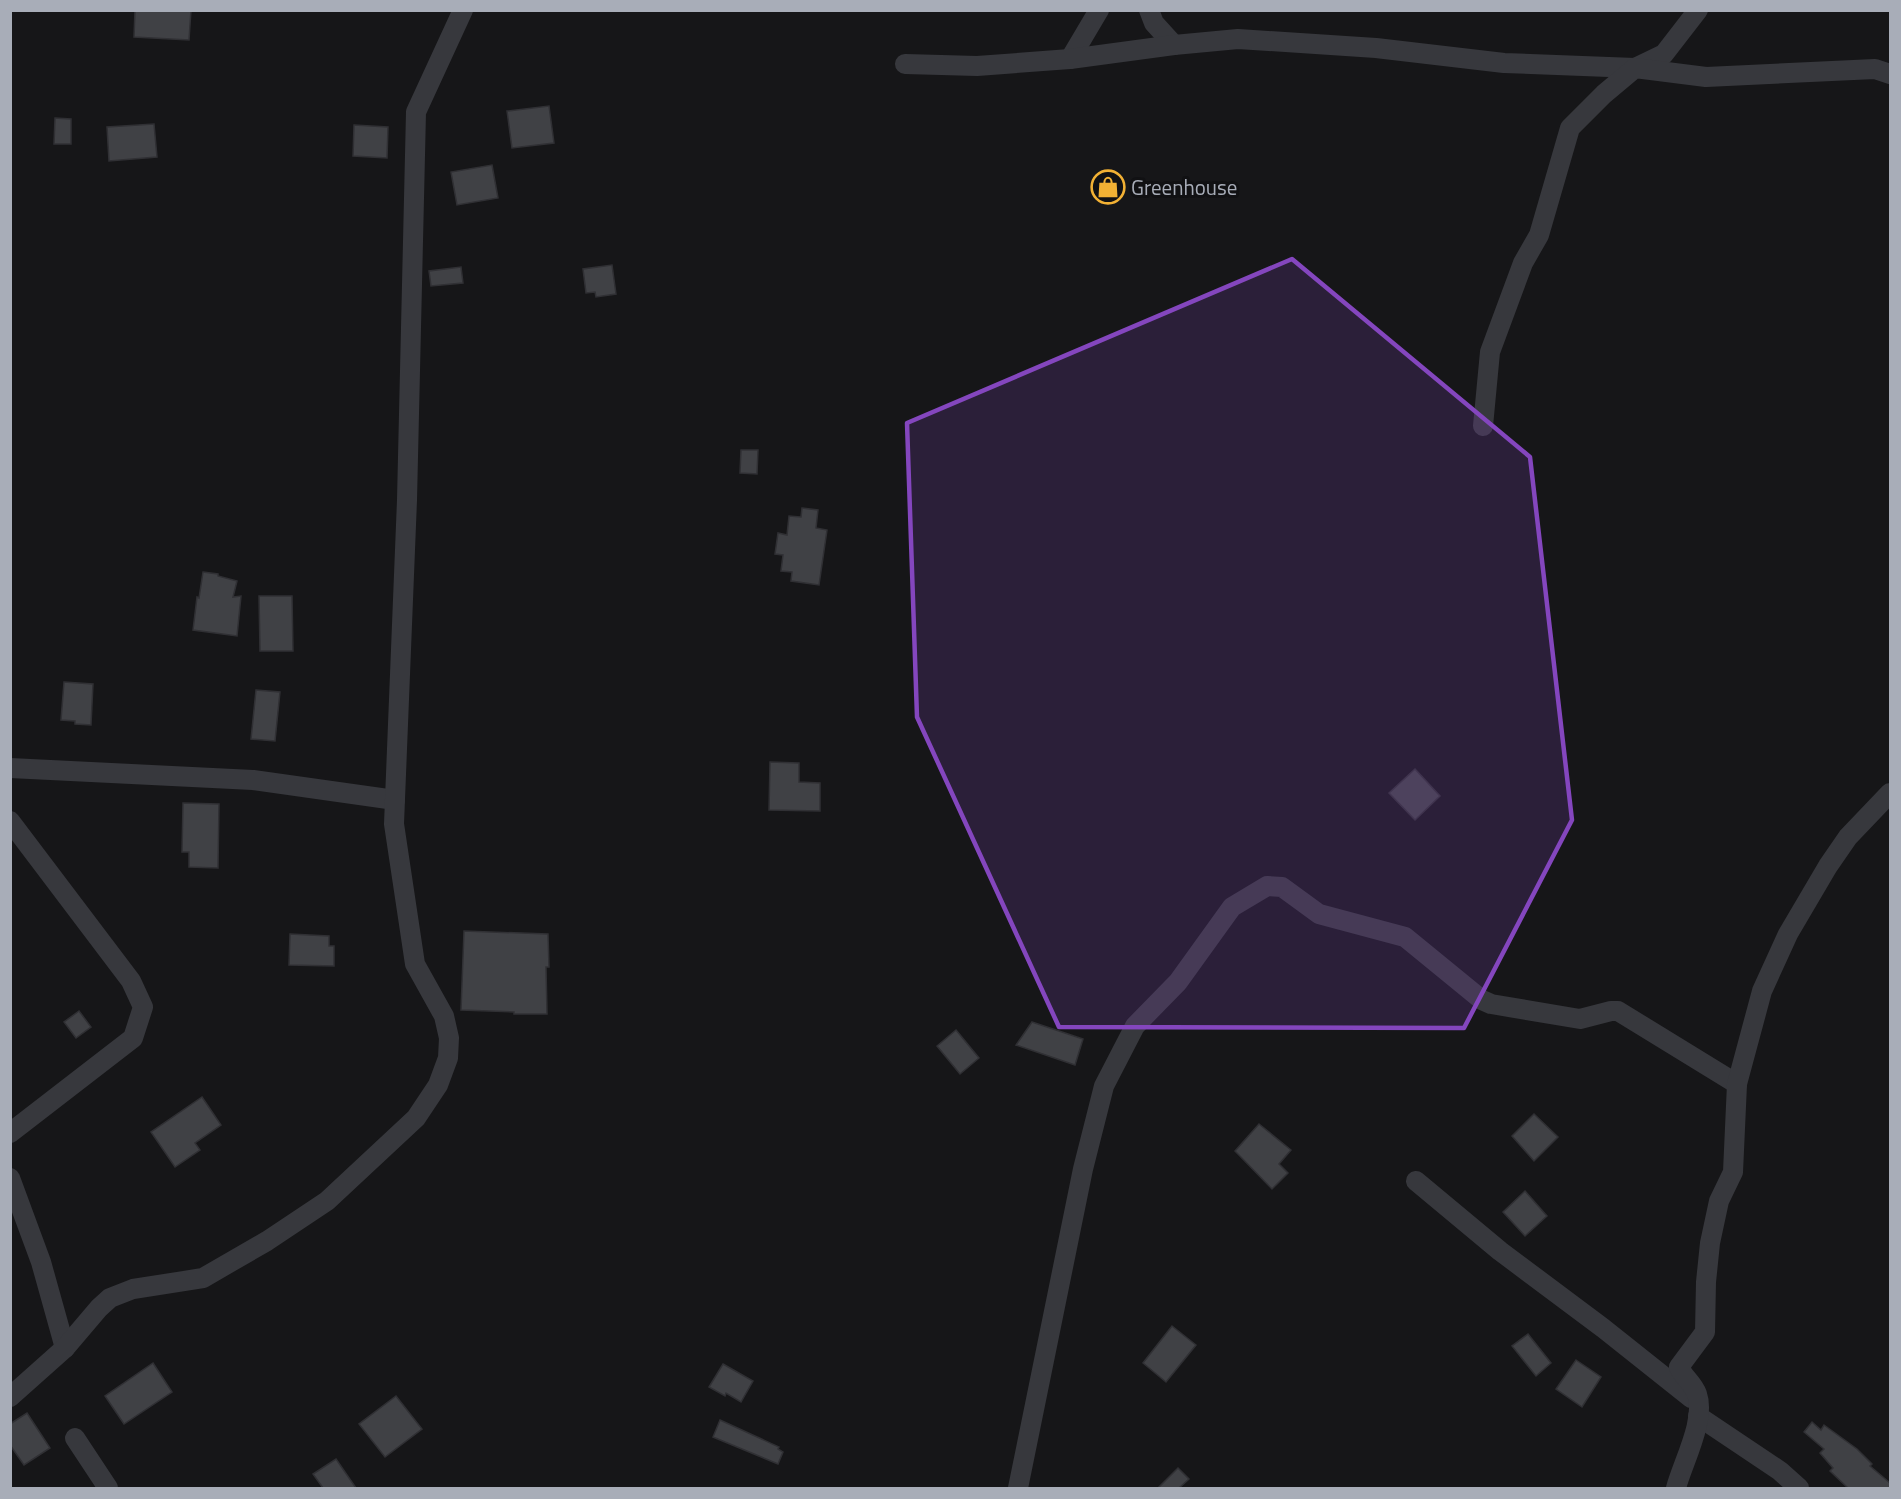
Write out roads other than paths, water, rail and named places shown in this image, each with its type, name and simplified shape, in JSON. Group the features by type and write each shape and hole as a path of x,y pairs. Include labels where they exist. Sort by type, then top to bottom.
{"street":[{"path":"10,1397 65,1348 110,1298 133,1289 203,1278 267,1241 327,1201 416,1118 438,1085 448,1058 449,1038 444,1016 415,964 394,824 407,500 416,112 463,10"},
{"path":"1070,59 1099,10"},
{"path":"1149,10 1154,23 1174,45"},
{"path":"1483,426 1490,352 1523,263 1539,235 1570,128 1604,94 1635,68 1664,54 1698,10"},
{"path":"905,64 977,66 1070,59 1238,39 1376,48 1504,63 1635,68 1706,77 1875,69 1890,74"},
{"path":"10,768 253,780 395,800"},
{"path":"1676,1488 1699,1411 1694,1388 1679,1367 1705,1332 1707,1265 1719,1200 1733,1172 1737,1084 1762,991 1788,934 1828,866 1848,837 1890,793"},
{"path":"10,821 131,981 143,1007 133,1038 10,1133"},
{"path":"1018,1488 1083,1169 1104,1086 1135,1026 1178,982 1232,907 1258,890 1267,886 1282,886 1319,914 1405,937 1482,1000 1491,1004 1580,1018 1618,1011 1737,1084"},
{"path":"10,1178 41,1262 65,1348"},
{"path":"1416,1181 1500,1251 1604,1328 1699,1411 1780,1471 1799,1488"},
{"path":"75,1438 108,1488"}],"place":[{"name":"Greenhouse","path":"1108,187"}]}
